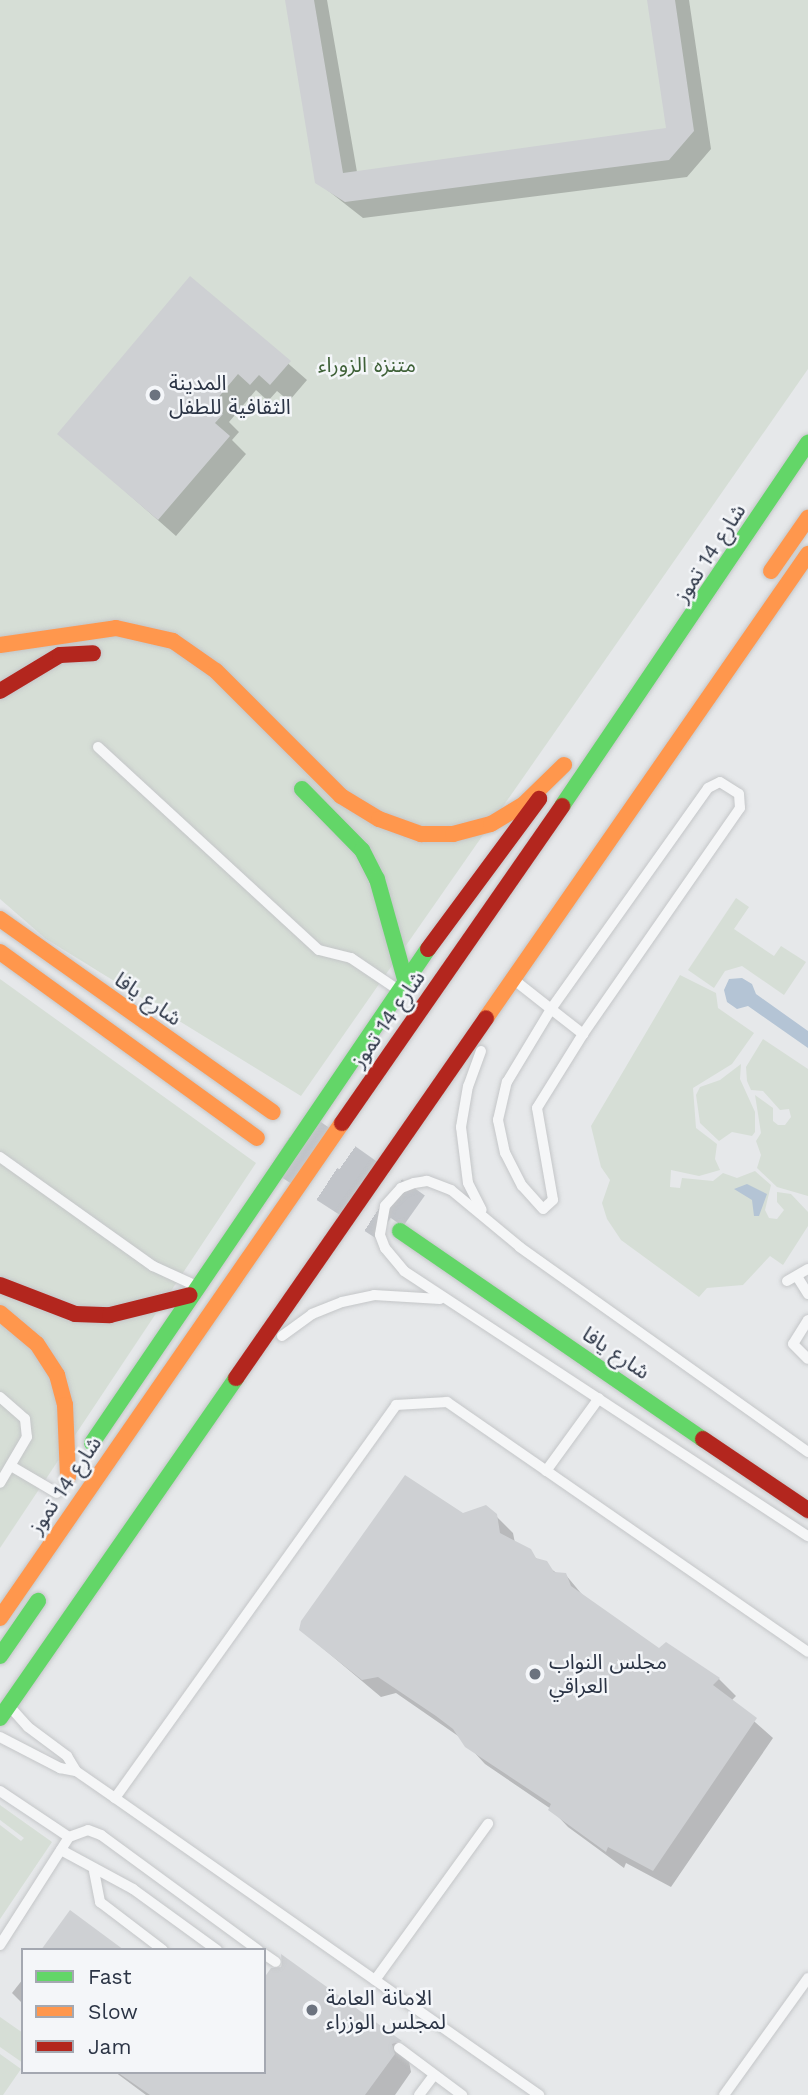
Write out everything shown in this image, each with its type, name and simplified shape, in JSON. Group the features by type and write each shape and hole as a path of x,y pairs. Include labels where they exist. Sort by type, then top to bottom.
{"main road":[{"path":"757,486 808,433"},
{"name":"شارع 14 تموز","path":"0,1618 690,621 808,442"},
{"path":"761,586 808,518"},
{"path":"5,1712 808,554"},
{"path":"0,645 116,628 173,641 216,671 341,796 379,819 421,834 453,834 491,824 524,804 567,760 401,984 54,1499"},
{"path":"0,691 60,655 107,652"},
{"path":"287,774 362,850 377,879 401,984"},
{"path":"0,901 47,955"},
{"name":"شارع يافا","path":"0,919 47,955 273,1112"},
{"path":"0,952 32,978 257,1138"},
{"path":"0,969 32,978"},
{"name":"شارع يافا","path":"400,1231 808,1510"},
{"path":"0,1285 75,1314 110,1315 193,1290"},
{"path":"0,1313 37,1344 57,1375 65,1405 68,1477"},
{"path":"4,1662 50,1596"}],"lane":[{"path":"98,747 319,950 351,958 401,984"},
{"path":"720,782 739,794 740,808 583,1034 537,1108 553,1200 543,1209 522,1186 505,1153 498,1120 508,1082 551,1009 708,788 720,782"},
{"path":"500,1230 474,1199 464,1169 461,1127 468,1086 510,981 583,1034"},
{"path":"0,1157 153,1266 193,1290"},
{"path":"808,1452 500,1230 451,1190 427,1181 401,1188 385,1206 380,1235 392,1259 452,1302 808,1536"},
{"path":"808,1269 792,1279 808,1294"},
{"path":"226,1394 285,1333 342,1302 407,1294 452,1302"},
{"path":"808,1320 793,1344 808,1359"},
{"path":"0,1397 25,1419 27,1437 0,1483"},
{"path":"546,1471 598,1398"},
{"path":"115,1798 396,1405 447,1402 808,1652"},
{"path":"11,1466 54,1499"},
{"path":"5,1712 67,1755 76,1771"},
{"path":"0,1737 60,1768 76,1771 539,2095"},
{"path":"0,1791 69,1837"},
{"path":"375,1980 488,1824"},
{"path":"0,1945 69,1837 88,1830 101,1835 255,1948"},
{"path":"61,1850 94,1871 133,1889 214,1948"},
{"path":"94,1871 96,1895 105,1908 160,1948"},
{"path":"266,1956 276,1962"},
{"path":"724,2095 808,1978"},
{"path":"399,2048 462,2095"},
{"path":"419,2095 434,2075"}],"green space":[{"name":"متنزه الزوراء","path":"0,0 808,0 808,369 301,1096 46,939 0,899"},
{"path":"736,898 749,907 734,929 774,956 781,946 806,962 784,995 742,966 725,971 714,988 688,970"},
{"path":"680,975 716,993 718,1008 754,1033 732,1064 693,1088 696,1128 717,1144 715,1159 720,1170 699,1176 671,1170 670,1187 680,1188 682,1178 713,1181 723,1173 737,1178 755,1171 771,1185 765,1210 769,1218 777,1219 784,1210 777,1202 777,1192 791,1194 808,1212 808,1226 783,1265 770,1256 743,1285 707,1288 699,1297 621,1240 607,1219 602,1203 610,1180 601,1167 591,1126"},
{"path":"0,979 256,1163 0,1548"},
{"path":"763,1039 808,1069 808,1196 777,1187 757,1168 761,1155 756,1141 761,1133 755,1095 773,1108 773,1121 778,1125 785,1125 791,1117 789,1109 780,1110 763,1091 751,1090 747,1081 746,1067"},
{"path":"741,1064 740,1079 755,1112 755,1132 752,1136 732,1132 719,1141 700,1123 696,1095 700,1087 720,1080"},
{"path":"0,1805 52,1842 0,1919 0,1825 21,1841 24,1838 0,1820"},
{"path":"0,2017 21,2032 21,2062 0,2047"},
{"path":"0,2054 21,2069 3,2095 0,2095"}],"water":[{"path":"742,978 752,984 756,994 808,1031 808,1048 748,1006 737,1009 727,1002 724,990 729,979"},
{"path":"747,1184 767,1194 759,1216 754,1216 752,1200 734,1189"}],"building":[{"path":"285,0 314,0 343,173 666,128 647,0 675,0 694,131 669,160 345,202 315,183"},
{"name":"المدينة الثقافية للطفل","path":"190,276 291,361 270,385 259,375 250,385 238,374 212,405 223,414 215,423 230,436 158,520 57,434"},
{"name":"مجلس النواب العراقي","path":"405,1475 463,1513 486,1505 497,1514 500,1533 531,1549 536,1558 547,1561 554,1572 566,1573 571,1586 659,1648 666,1642 720,1678 713,1685 757,1718 653,1871 608,1847 606,1852 548,1810 551,1804 465,1747 453,1729 436,1716 378,1677 362,1680 299,1630 301,1621"},
{"path":"70,1910 121,1948 42,1948"},
{"name":"الامانة العامة لمجلس الوزراء","path":"281,1954 402,2041 392,2044 395,2054 365,2095 150,2095 120,2074 266,2074 266,1975 271,1968 282,1967"}],"tunnel":[{"path":"298,1129 414,1211"},
{"path":"279,1153 387,1223"}],"traffic: fast":[{"path":"562,806 808,442"},
{"path":"302,789 362,850 377,879 405,979"},
{"path":"92,1443 428,949"},
{"path":"400,1231 703,1439"},
{"path":"0,1718 236,1378"},
{"path":"0,1656 38,1601"}],"traffic: slow":[{"path":"771,571 808,518"},
{"path":"486,1018 808,554"},
{"path":"0,645 116,628 173,641 216,671 341,796 379,819 421,834 453,834 491,824 524,804 564,765"},
{"path":"0,919 273,1112"},
{"path":"0,952 257,1138"},
{"path":"0,1618 342,1123"},
{"path":"0,1313 37,1344 57,1375 65,1405 68,1477"}],"traffic: jam":[{"path":"0,691 60,655 93,653"},
{"path":"428,949 539,799"},
{"path":"342,1123 562,806"},
{"path":"236,1378 486,1018"},
{"path":"0,1285 75,1314 110,1315 190,1295"},
{"path":"703,1439 808,1510"}],"place":[{"name":"المدينة الثقافية للطفل","path":"155,395"},
{"name":"مجلس النواب العراقي","path":"535,1674"},
{"name":"الامانة العامة لمجلس الوزراء","path":"312,2010"}]}
